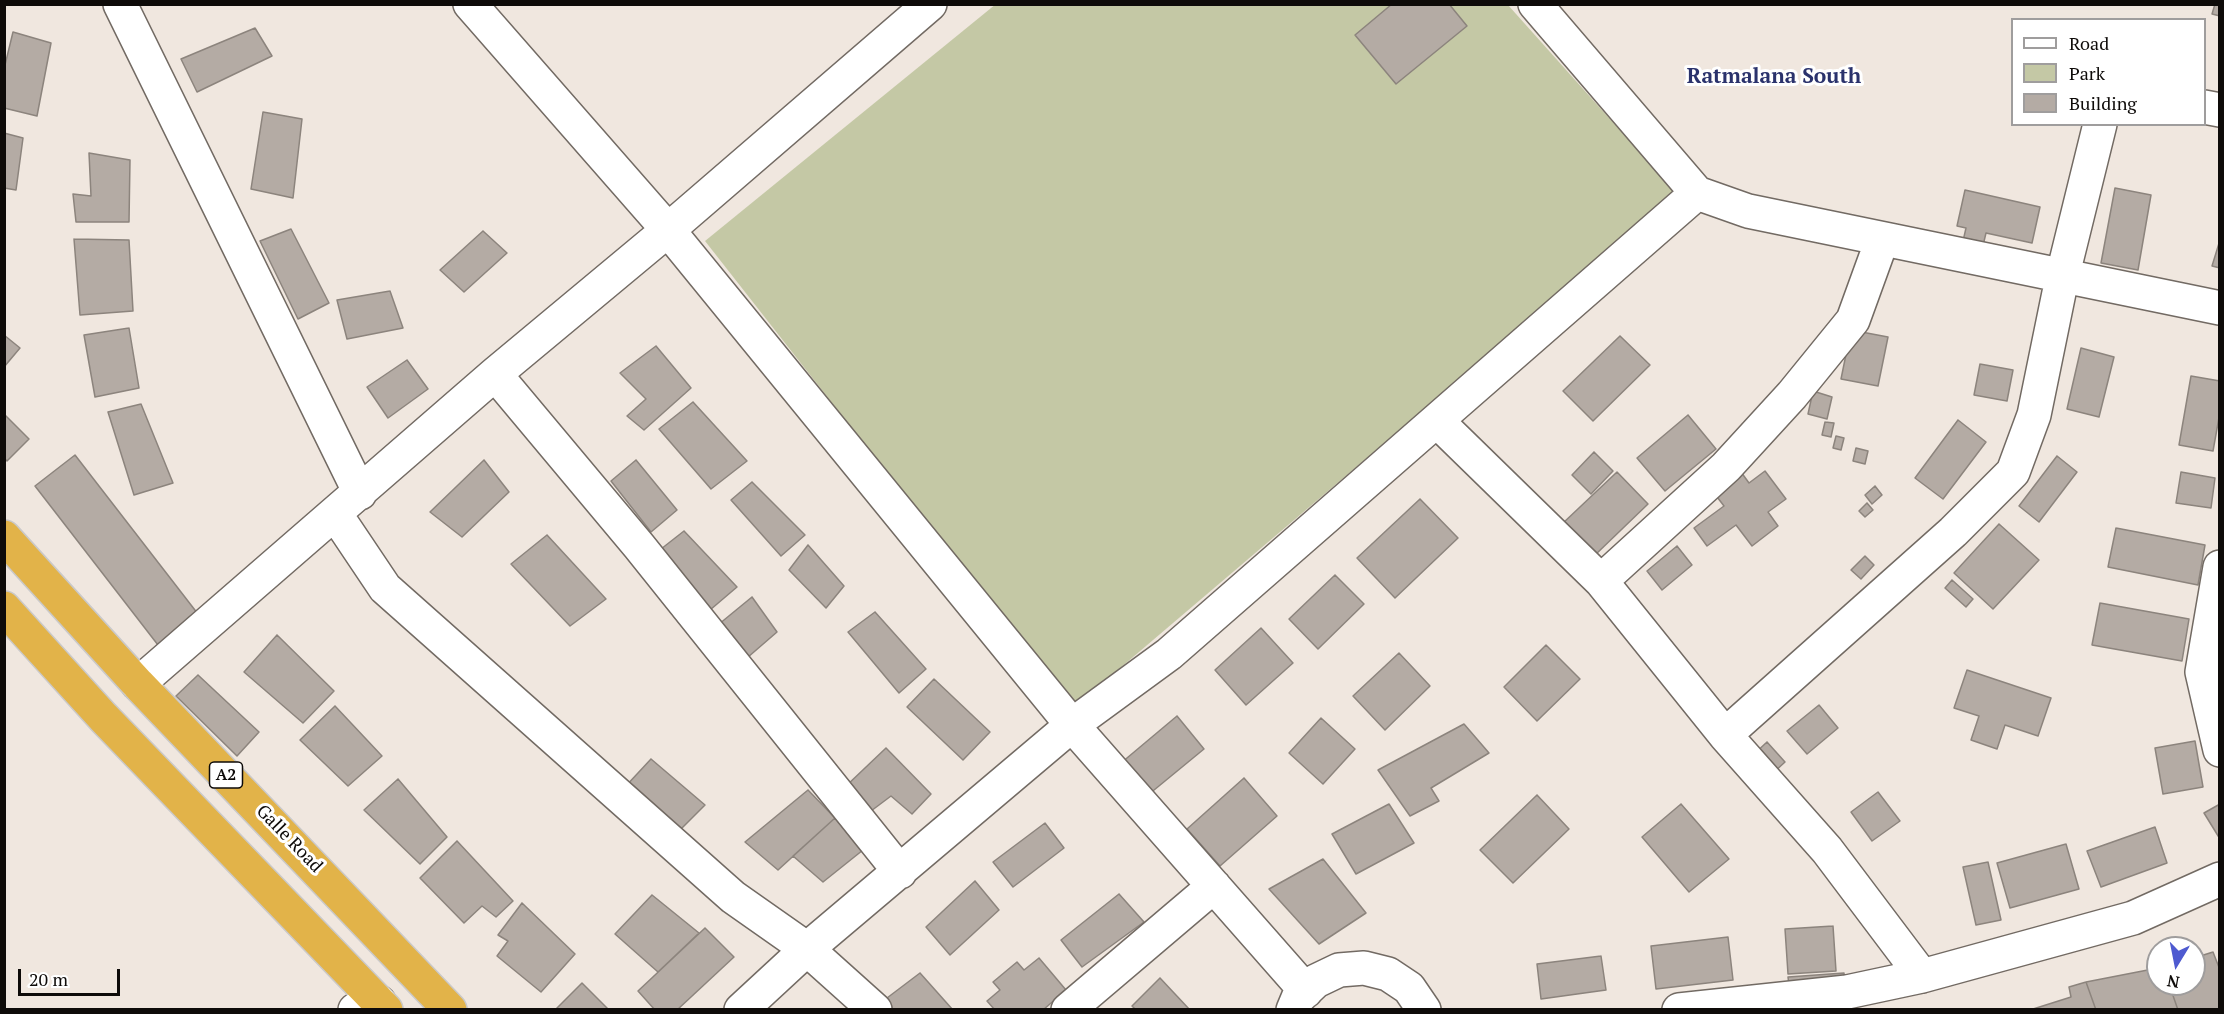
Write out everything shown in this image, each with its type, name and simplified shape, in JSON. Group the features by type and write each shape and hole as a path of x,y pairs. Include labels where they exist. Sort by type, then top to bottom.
{"highway":[{"name":"Galle Road","path":"4,537 138,684 450,1010"},
{"path":"5,609 373,1007"}],"street":[{"path":"120,4 360,493"},
{"path":"470,4 668,230 1072,725 1214,886 1300,1000 1316,981 1339,970 1364,968 1388,974 1408,988 1424,1010"},
{"path":"138,684 495,374 668,230 930,4"},
{"path":"1535,4 1696,193 1748,211 2061,278 2220,308"},
{"path":"1725,735 1953,532 2013,472 2034,416 2061,278 2099,126"},
{"path":"741,1010 807,949 1072,725 1169,654 1696,193"},
{"path":"1601,581 1726,468 1792,395 1853,320 1882,240"},
{"path":"495,374 639,546 900,872"},
{"path":"1437,421 1601,581 1725,735 1827,850 1922,976"},
{"path":"336,514 385,588 733,897 807,949 875,1010"},
{"path":"2220,567 2202,672 2220,750"},
{"path":"1679,1010 1758,1006 1847,992 1922,976 2133,918 2220,879"},
{"path":"1068,1010 1214,886"}],"green space":[{"path":"996,4 1508,5 1677,194 1072,709 705,241"}],"building":[{"path":"1392,4 1449,4 1467,26 1396,84 1355,35"},
{"path":"2215,4 2220,4 2220,16 2212,14"},
{"path":"255,28 272,56 197,92 181,59"},
{"path":"13,32 51,43 37,116 4,108 4,69"},
{"path":"263,112 302,119 293,198 251,189"},
{"path":"4,133 23,138 16,190 4,188"},
{"path":"89,153 130,160 129,222 76,222 73,194 91,196"},
{"path":"2115,188 2151,195 2138,270 2101,263"},
{"path":"1965,190 2040,207 2032,243 1986,233 1981,254 1961,250 1966,228 1957,226"},
{"path":"291,229 329,303 298,319 260,241"},
{"path":"483,231 507,253 464,292 440,270"},
{"path":"74,239 129,240 133,311 80,315"},
{"path":"2220,240 2220,268 2212,266"},
{"path":"390,291 403,328 347,339 337,300"},
{"path":"129,328 139,388 95,397 84,335"},
{"path":"1851,330 1888,337 1878,386 1841,379"},
{"path":"4,335 20,348 4,367"},
{"path":"1620,336 1650,365 1593,421 1563,391"},
{"path":"656,346 691,388 644,430 627,416 646,399 620,373"},
{"path":"2081,348 2114,357 2099,417 2067,409"},
{"path":"407,360 428,389 388,418 367,387"},
{"path":"1980,364 2013,370 2007,401 1974,395"},
{"path":"2191,376 2220,381 2220,412 2213,451 2179,445"},
{"path":"1813,391 1832,397 1827,419 1808,414"},
{"path":"693,402 747,461 711,489 659,429"},
{"path":"141,404 173,483 134,495 108,412"},
{"path":"4,414 29,439 7,461 4,458"},
{"path":"1688,415 1716,449 1665,491 1637,458"},
{"path":"1958,420 1986,442 1943,499 1915,478"},
{"path":"1825,422 1834,423 1831,437 1822,435"},
{"path":"1836,436 1844,438 1841,450 1833,448"},
{"path":"1856,448 1868,451 1865,464 1853,461"},
{"path":"1594,452 1613,471 1591,494 1572,475"},
{"path":"75,455 198,614 158,645 35,486"},
{"path":"2057,456 2077,472 2039,522 2019,506"},
{"path":"484,460 509,492 462,537 430,512"},
{"path":"636,460 677,510 651,532 611,481"},
{"path":"1765,471 1786,499 1768,512 1778,526 1752,546 1736,525 1707,546 1694,528 1724,506 1714,493 1741,472 1749,483"},
{"path":"1617,472 1648,504 1594,556 1562,524"},
{"path":"2181,472 2215,478 2211,508 2176,503"},
{"path":"752,482 805,535 781,556 731,500"},
{"path":"1875,486 1882,495 1872,504 1865,495"},
{"path":"1420,499 1458,538 1395,598 1357,558"},
{"path":"1867,503 1873,510 1865,517 1859,511"},
{"path":"1999,524 2039,560 1993,609 1954,573"},
{"path":"2116,528 2205,545 2198,585 2108,567"},
{"path":"684,531 737,587 710,610 661,549"},
{"path":"547,535 606,599 570,626 511,564"},
{"path":"808,545 844,586 826,608 789,570"},
{"path":"1677,546 1692,565 1662,590 1647,571"},
{"path":"1865,556 1874,565 1861,579 1851,570"},
{"path":"1335,575 1364,604 1318,649 1289,619"},
{"path":"1952,580 1973,599 1966,607 1945,588"},
{"path":"752,597 777,632 740,664 713,629"},
{"path":"2100,603 2189,619 2182,661 2092,645"},
{"path":"875,612 926,669 899,693 848,632"},
{"path":"1261,628 1293,663 1246,705 1215,670"},
{"path":"277,635 334,691 303,723 244,672"},
{"path":"1546,645 1580,679 1537,721 1504,687"},
{"path":"1399,653 1430,686 1385,730 1353,696"},
{"path":"1967,670 2051,698 2038,736 2005,725 1997,749 1971,740 1979,716 1954,708"},
{"path":"198,675 259,732 237,756 176,696"},
{"path":"934,679 990,732 963,760 907,707"},
{"path":"1819,705 1838,728 1807,754 1787,731"},
{"path":"335,706 382,756 348,786 300,740"},
{"path":"1177,716 1204,749 1148,795 1121,763"},
{"path":"1321,718 1355,749 1323,784 1289,753"},
{"path":"1464,724 1489,753 1431,788 1439,801 1410,816 1378,770"},
{"path":"2195,741 2203,787 2163,794 2155,748"},
{"path":"1767,742 1785,762 1772,774 1753,755"},
{"path":"886,748 931,794 912,814 891,796 867,814 845,787"},
{"path":"651,759 705,805 677,833 624,788"},
{"path":"1244,778 1277,816 1220,866 1187,829"},
{"path":"398,779 447,837 420,864 364,810"},
{"path":"808,790 835,818 778,870 745,842"},
{"path":"1878,792 1900,821 1872,841 1851,812"},
{"path":"1537,795 1569,829 1513,883 1480,850"},
{"path":"1389,804 1414,843 1356,874 1332,834"},
{"path":"1681,804 1729,859 1689,892 1642,837"},
{"path":"2220,804 2220,839 2204,813"},
{"path":"835,818 863,850 823,882 793,856"},
{"path":"1045,823 1064,848 1013,887 993,862"},
{"path":"2155,827 2167,863 2101,887 2087,851"},
{"path":"457,841 513,901 496,917 482,906 464,923 420,878"},
{"path":"2066,844 2079,889 2010,908 1997,863"},
{"path":"1323,859 1366,913 1319,944 1269,889"},
{"path":"1988,862 2001,920 1976,925 1963,867"},
{"path":"975,881 999,910 950,955 926,927"},
{"path":"1119,894 1144,922 1082,967 1061,940"},
{"path":"652,895 699,933 658,972 615,934"},
{"path":"522,903 575,954 541,992 497,956 508,941 498,935"},
{"path":"1833,926 1836,971 1788,974 1785,929"},
{"path":"705,928 734,957 677,1010 655,1010 638,991"},
{"path":"1728,937 1733,980 1656,989 1651,946"},
{"path":"2213,952 2220,970 2220,1010 2178,1010 2173,996 2206,996 2206,954"},
{"path":"1601,956 1606,990 1541,999 1537,964"},
{"path":"1039,958 1066,990 1043,1010 995,1010 987,1001 1000,990 993,982 1017,962 1024,970"},
{"path":"2146,970 2146,996 2173,996 2178,1010 2096,1010 2086,982"},
{"path":"920,973 953,1010 893,1010 883,1001"},
{"path":"1844,973 1845,990 1790,994 1788,977"},
{"path":"1160,978 1190,1010 1136,1010 1132,1006"},
{"path":"2086,982 2096,1010 2030,1010 2071,997 2069,987"},
{"path":"582,983 609,1010 555,1010"}],"district":[{"name":"Ratmalana South","path":"1774,77"}]}
